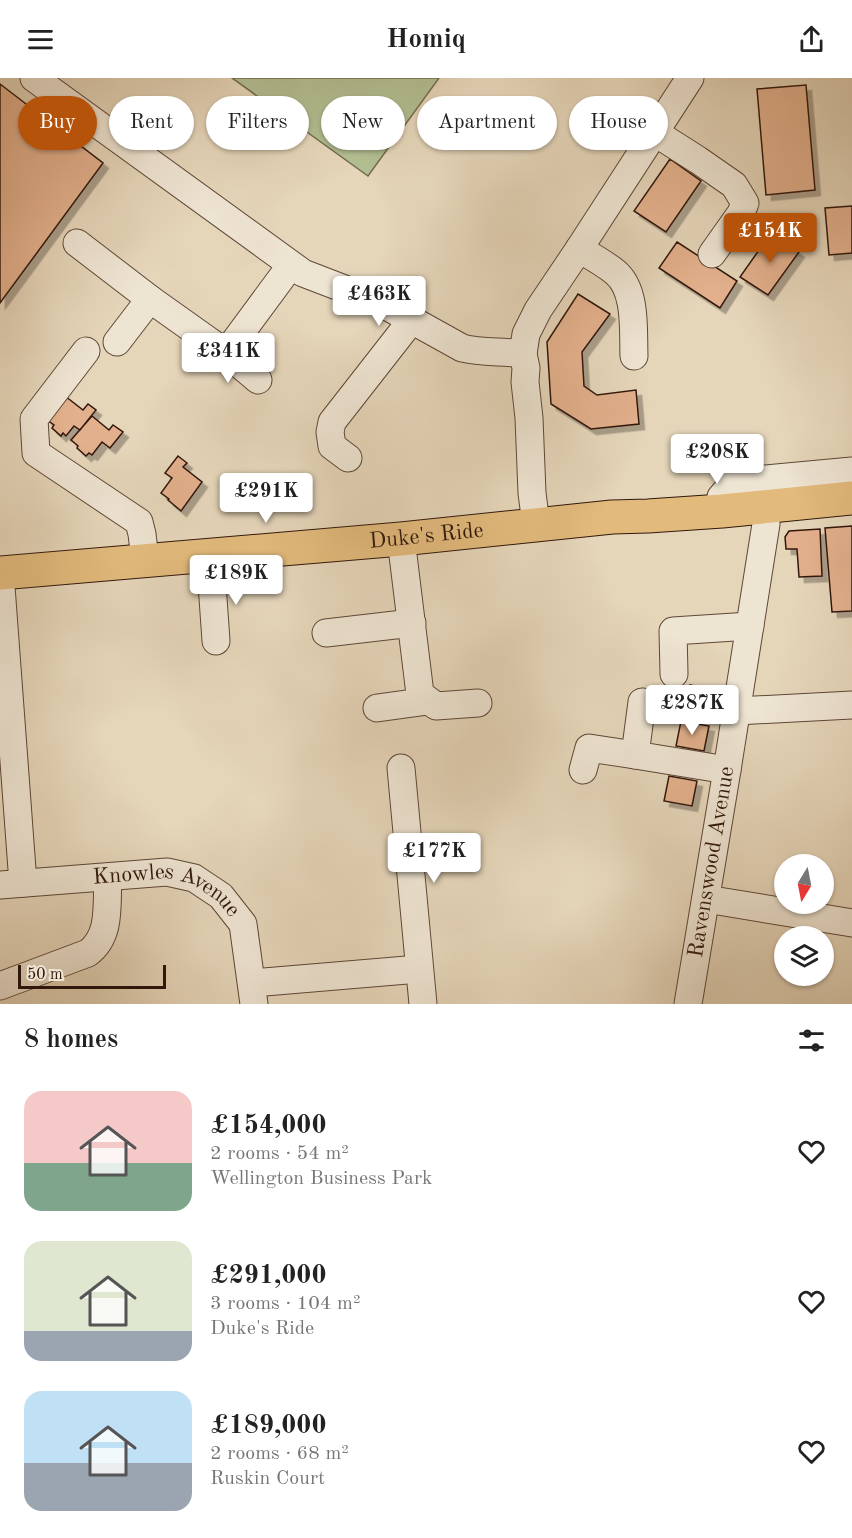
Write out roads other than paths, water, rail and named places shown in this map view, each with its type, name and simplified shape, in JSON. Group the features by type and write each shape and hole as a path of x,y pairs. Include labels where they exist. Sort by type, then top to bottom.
{"main road":[{"name":"Duke's Ride","path":"0,573 612,517 722,511 852,498"}],"street":[{"path":"34,78 303,273 411,318 462,348 523,354"},
{"path":"668,111 690,78"},
{"path":"668,141 734,185 745,203 741,213 712,254"},
{"path":"536,524 532,493 526,368 523,354 526,334 538,310 642,150"},
{"path":"77,243 226,353 258,380"},
{"path":"579,249 616,273 627,288 632,307 634,356"},
{"path":"226,353 291,265"},
{"path":"117,342 150,299"},
{"path":"348,458 332,446 330,432 332,422 411,318"},
{"path":"86,351 34,419 36,453 139,522 145,559"},
{"path":"722,511 721,497 734,482 852,471"},
{"name":"Ravenswood Avenue","path":"688,1004 737,711 766,524 766,507"},
{"path":"401,538 420,694 436,706 478,702"},
{"path":"210,555 216,641"},
{"path":"0,573 11,884"},
{"path":"326,633 412,623"},
{"path":"674,675 673,631 750,626"},
{"path":"377,708 428,700"},
{"path":"635,755 642,702"},
{"path":"737,711 852,705"},
{"path":"586,759 635,755 727,770"},
{"path":"401,768 423,1004"},
{"name":"Knowles Avenue","path":"11,884 167,872 194,878 221,896 243,924 253,993"},
{"path":"0,986 88,953 95,948 105,927 108,877"},
{"path":"706,899 852,923"},
{"path":"253,993 419,969"}]}
